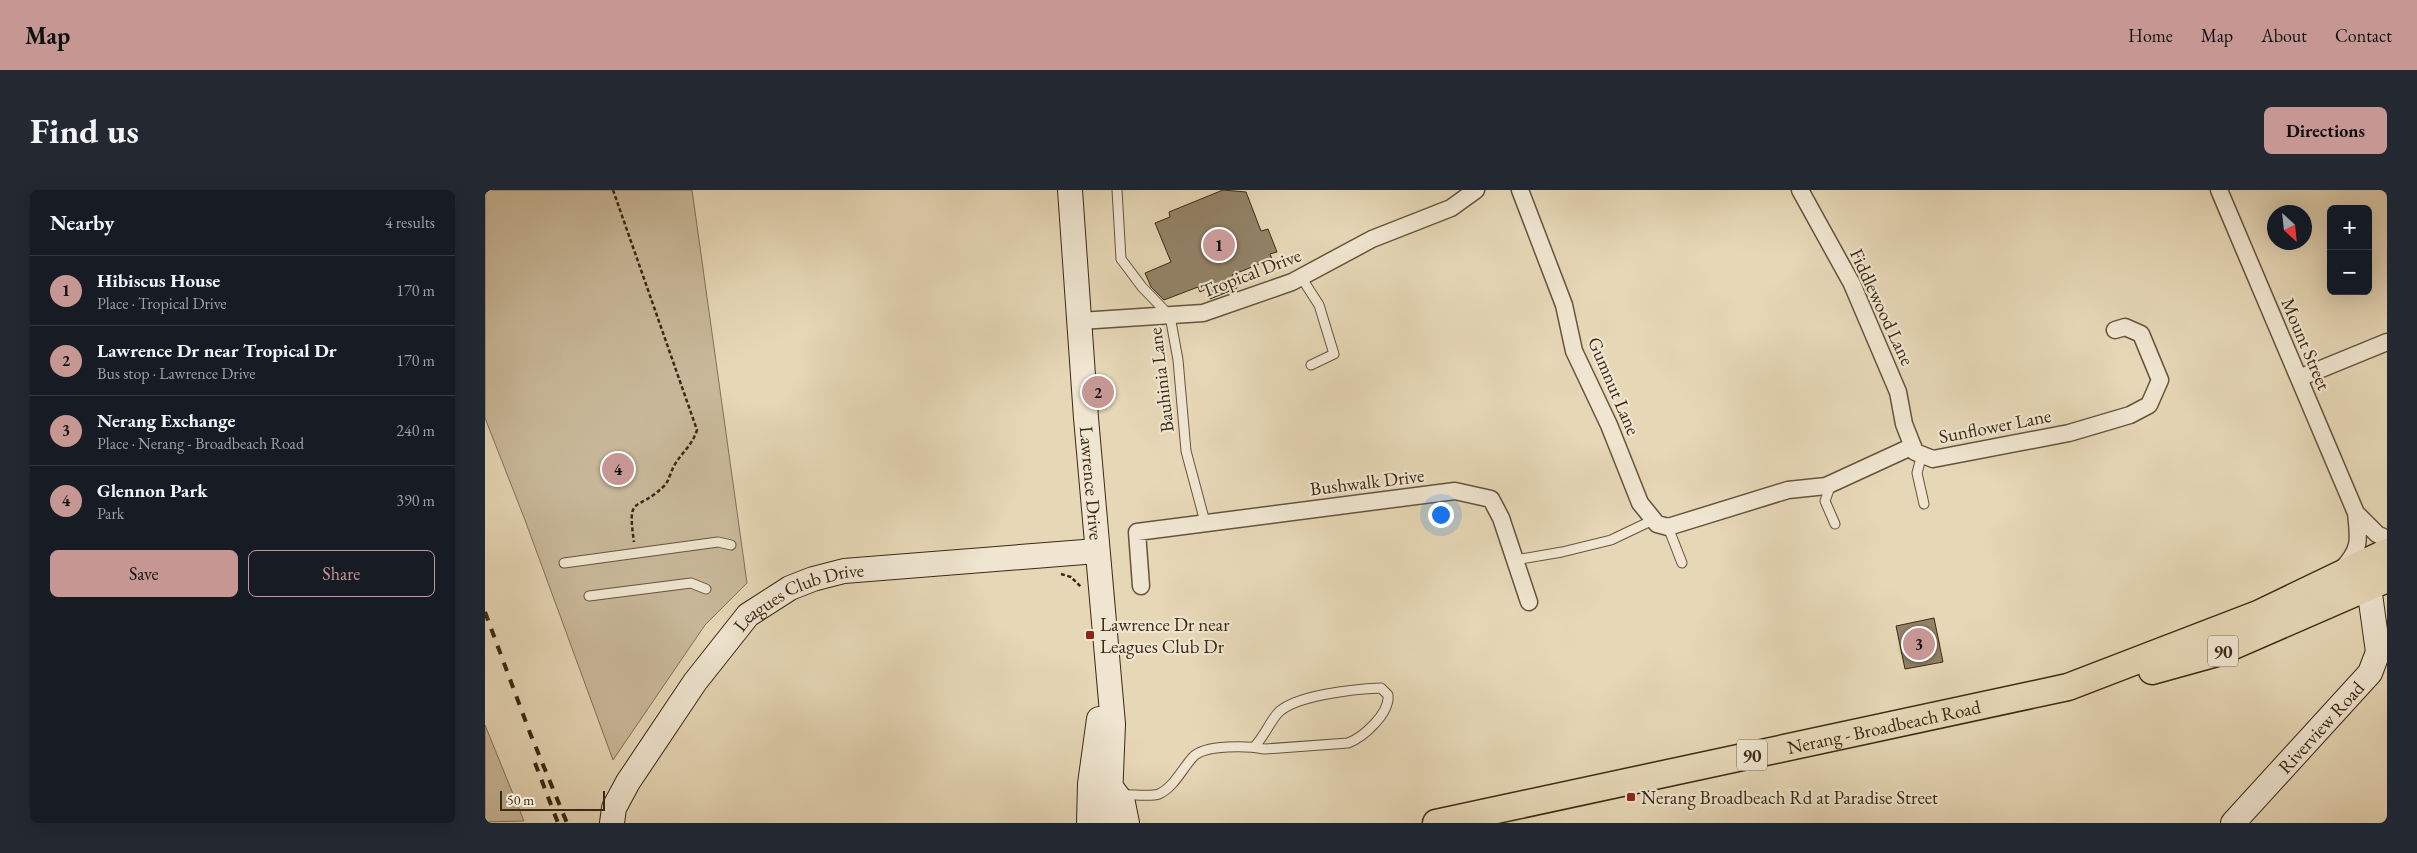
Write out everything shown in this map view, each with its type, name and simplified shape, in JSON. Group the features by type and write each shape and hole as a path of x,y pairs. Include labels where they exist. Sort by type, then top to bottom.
{"main road":[{"name":"Nerang - Broadbeach Road","path":"1436,823 2068,687 2134,676 2217,653 2363,576 2387,552"},
{"name":"Nerang - Broadbeach Road","path":"2068,687 2363,576"}],"street":[{"name":"Lawrence Drive","path":"1070,190 1109,686 1099,721 1109,823"},
{"name":"Tropical Drive","path":"1081,321 1203,313 1301,277 1372,239 1451,208 1476,190"},
{"name":"Gumnut Lane","path":"1520,190 1564,305 1574,351 1620,451 1640,503 1657,524 1668,527"},
{"name":"Fiddlewood Lane","path":"1800,190 1852,284 1898,392 1904,424 1918,450"},
{"name":"Mount Street","path":"2219,190 2356,513 2357,548 2353,557 2363,576"},
{"name":"Sunflower Lane","path":"1668,527 1788,490 1831,484 1918,450 1933,459 2069,432 2130,416 2149,405 2160,380 2141,334 2125,327 2115,330"},
{"path":"2299,378 2387,342"},
{"name":"Bushwalk Drive","path":"1141,586 1137,532 1455,491 1491,499 1501,518 1529,602"},
{"name":"Mount Street","path":"2356,513 2377,534 2387,539"},
{"name":"Leagues Club Drive","path":"612,823 614,808 628,782 722,645 748,615 790,588 844,571 1097,551"},
{"name":"Riverview Road","path":"2233,823 2361,684 2382,654 2363,576"},
{"name":"Lawrence Drive","path":"1089,823 1106,788"},
{"path":"1075,823 1079,804 1106,788 1123,803 1127,823"}],"lane":[{"name":"Bauhinia Lane","path":"1117,190 1121,259 1142,287 1170,316 1177,360 1186,451 1205,522"},
{"path":"1301,277 1319,305 1335,354 1311,365"},
{"path":"1918,450 1917,474 1924,504"},
{"path":"1831,484 1825,501 1835,524"},
{"path":"1515,560 1562,552 1611,540 1653,520"},
{"path":"1668,527 1682,562"},
{"path":"565,563 717,542 731,545"},
{"path":"589,596 691,583 706,589"},
{"path":"1106,788 1157,795 1166,790 1193,757 1207,749 1255,747 1265,749 1348,743 1366,733 1387,707 1388,695 1381,688 1301,699 1284,707 1277,714 1263,738 1255,747"}],"path":[{"path":"613,190 697,430 693,443 675,465 664,487 639,502 631,513 636,553"},
{"path":"1055,574 1071,577 1080,588 1100,586"}],"shaded area":[{"path":"485,190 692,190 747,583 705,625 613,760 525,520 485,418"},
{"path":"485,725 524,821 485,822"}],"building":[{"path":"1223,190 1246,192 1261,231 1268,229 1277,252 1270,254 1272,259 1232,275 1237,288 1210,299 1206,289 1200,292 1198,287 1164,300 1151,287 1145,273 1171,262 1155,223 1170,217 1169,212"},
{"path":"1934,618 1943,662 1905,669 1896,626"}],"railway":[{"path":"485,612 530,733 567,823"},
{"path":"535,763 558,823"}],"place":[{"name":"Hibiscus House","path":"1219,245"},
{"name":"Lawrence Dr near Tropical Dr","path":"1098,392"},
{"name":"Glennon Park","path":"618,469"},
{"name":"Lawrence Dr near Leagues Club Dr","path":"1090,635"},
{"name":"Nerang Exchange","path":"1919,644"},
{"name":"Nerang Broadbeach Rd at Paradise Street","path":"1631,797"}]}
